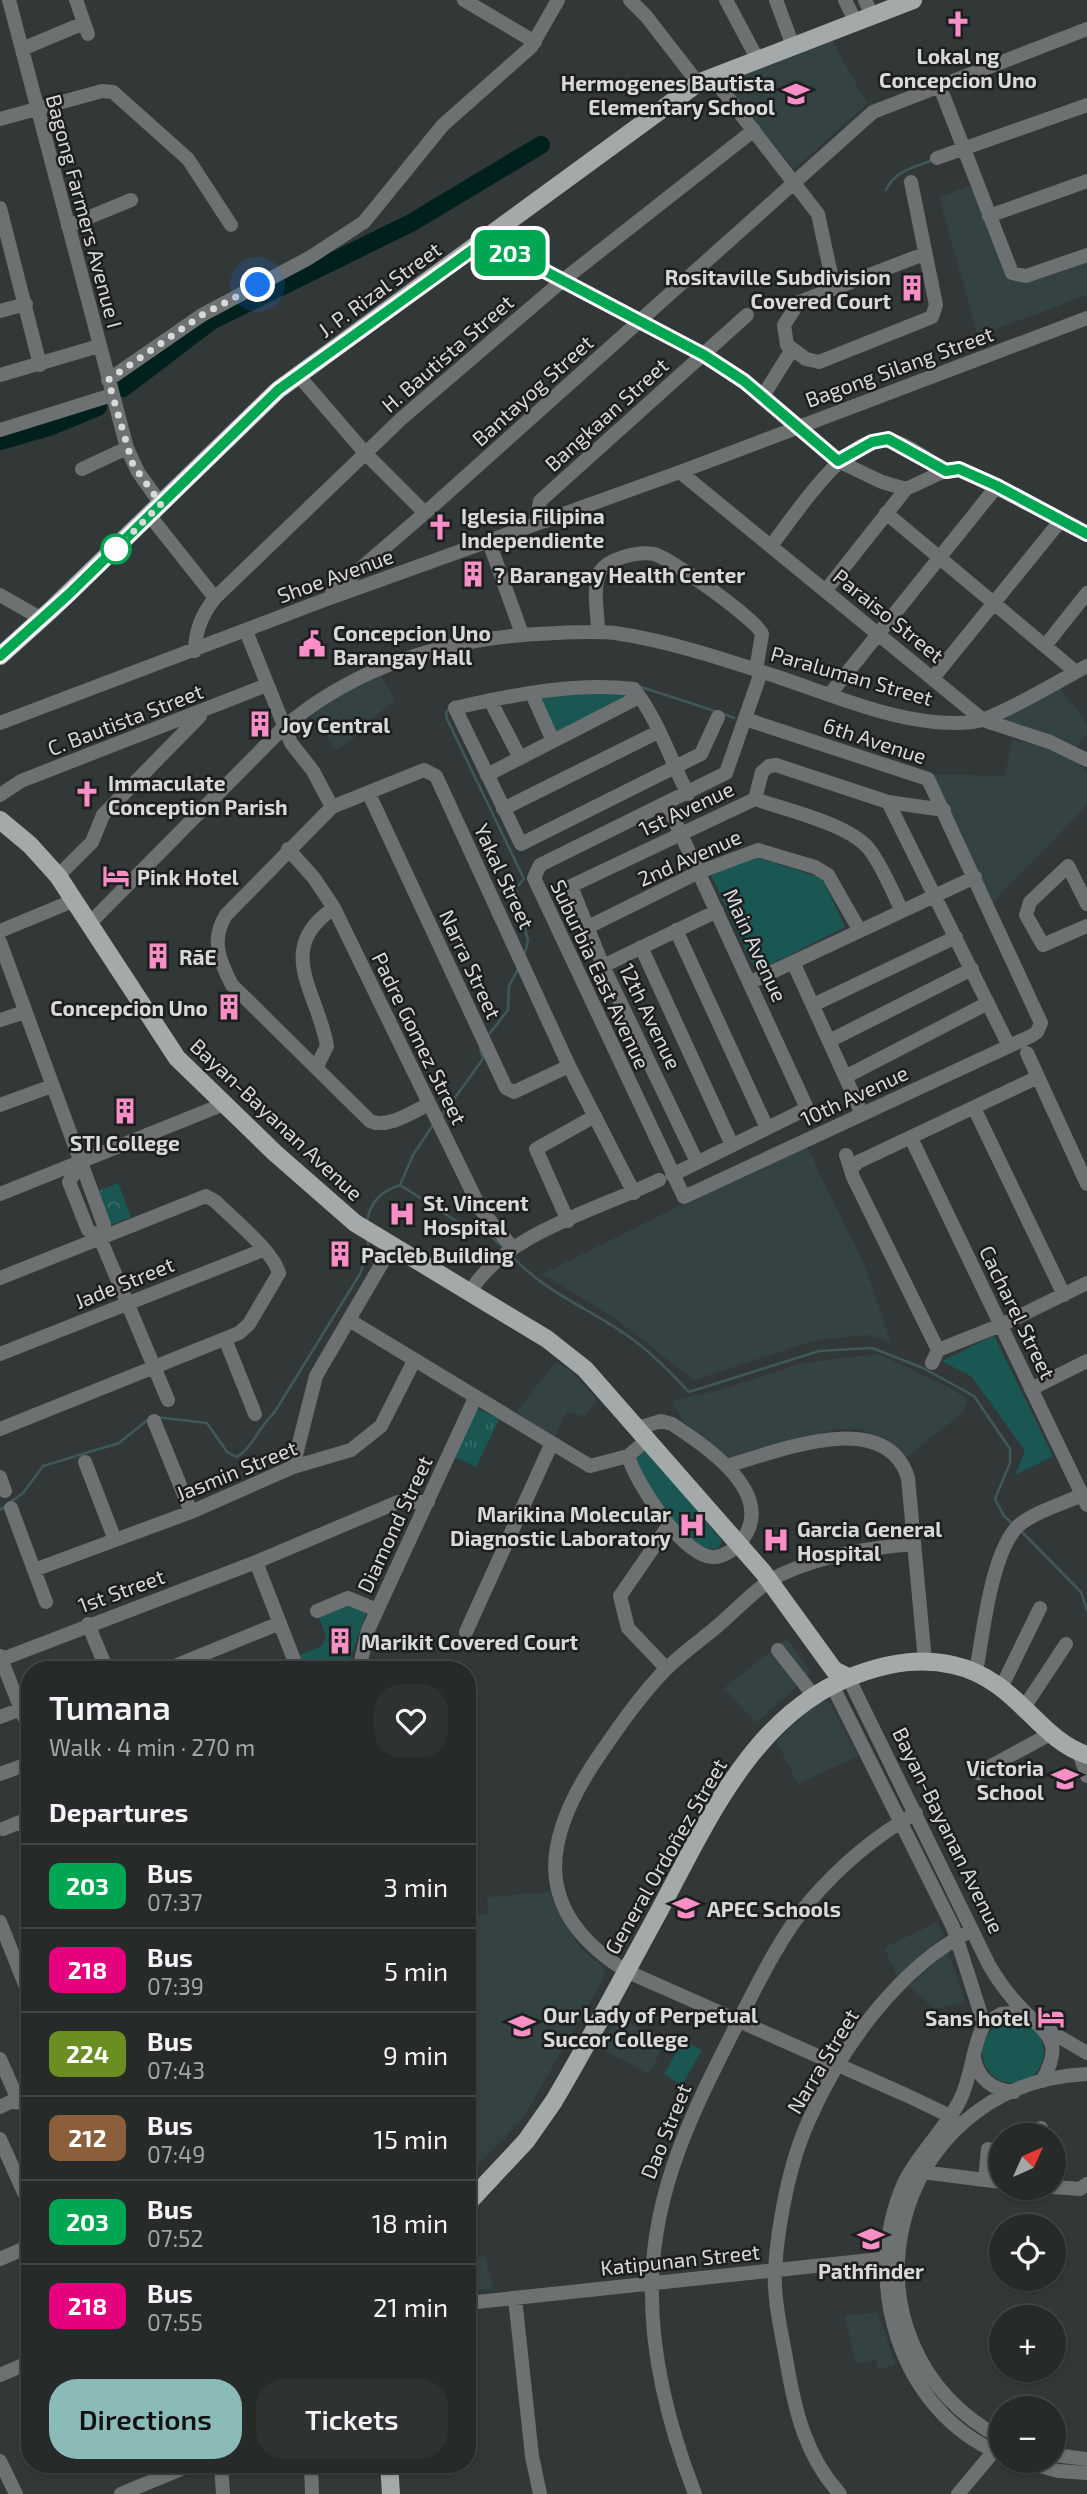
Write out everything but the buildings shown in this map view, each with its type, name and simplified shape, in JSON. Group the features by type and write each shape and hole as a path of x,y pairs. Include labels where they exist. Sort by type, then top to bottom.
{"main road":[{"name":"J. P. Rizal Street","path":"0,656 156,510 260,405 705,80 793,46 864,12 913,0"},
{"name":"Bayan-Bayanan Avenue","path":"0,820 30,845 58,876 166,1043 224,1104 355,1223 547,1339 573,1359 643,1434 770,1581 838,1677"},
{"name":"General Ordoñez Street","path":"476,2194 526,2141 549,2109 704,1825 738,1770 755,1750 813,1695 838,1677 901,1662 925,1661 976,1672 1025,1706 1052,1733 1083,1754"},
{"path":"390,2473 391,2494"}],"street":[{"name":"Bagong Farmers Avenue I","path":"9,0 127,448 156,510"},
{"path":"22,48 86,28 76,0"},
{"path":"464,0 535,42"},
{"path":"108,380 202,315 309,258 364,222 443,125 535,42 558,0"},
{"path":"630,0 754,130 821,219 834,288"},
{"path":"726,0 758,60"},
{"path":"776,0 793,46"},
{"path":"845,0 864,12"},
{"name":"Bantayog Street","path":"319,602 425,513 873,111 1087,29"},
{"path":"940,87 1010,269 1017,276 1026,276 1087,255"},
{"path":"0,119 102,91 113,92 188,159 231,225"},
{"path":"937,158 1087,104"},
{"name":"H. Bautista Street","path":"195,651 202,616 215,598 401,419 562,281 754,130"},
{"path":"989,216 1087,181"},
{"path":"911,182 936,309 927,320 819,362 791,351 783,331 793,306 924,254"},
{"path":"68,226 131,200"},
{"path":"0,208 4,243 26,304 40,365"},
{"path":"486,240 704,355 763,396 838,461 882,482 906,489"},
{"path":"0,310 26,304"},
{"name":"Bangkaan Street","path":"546,521 539,506 540,501 747,315"},
{"name":"Bagong Silang Street","path":"489,542 1087,318"},
{"path":"0,375 99,346"},
{"path":"763,396 791,351"},
{"path":"298,375 366,454 425,513"},
{"path":"0,430 112,395"},
{"path":"771,546 838,461 872,442 888,439 946,471"},
{"path":"82,469 127,448"},
{"path":"826,590 906,489 946,471 959,469 1087,534"},
{"name":"Paraiso Street","path":"681,472 983,720 1050,742 1087,760"},
{"path":"830,694 997,486"},
{"path":"156,510 215,598"},
{"path":"886,513 1045,646 1082,669"},
{"path":"933,678 1061,520"},
{"path":"489,542 522,634"},
{"name":"Shoe Avenue","path":"0,723 319,602 489,542"},
{"name":"Suburbia East Avenue","path":"598,631 597,583 601,570 610,562 653,554 668,561 755,622 762,634 758,678 726,773 540,865 534,878 666,1177 684,1197"},
{"path":"1045,646 1087,593"},
{"path":"0,595 42,619"},
{"path":"246,631 283,728 313,771 332,807 226,915 220,925 217,943 220,961 232,985 370,1121 378,1125 429,1104"},
{"name":"Paraluman Street","path":"90,923 283,728 334,690 383,666 424,652 522,634 598,631 647,639 909,716 949,722 983,720 1082,669"},
{"name":"C. Bautista Street","path":"0,795 21,781 267,685"},
{"path":"688,794 676,769 658,732 635,690 619,687 533,694 455,708 518,841 525,844 676,769 706,749 719,717"},
{"path":"533,694 554,741"},
{"path":"487,775 639,697"},
{"path":"490,700 520,758"},
{"path":"58,876 92,842 103,815 205,711"},
{"name":"6th Avenue","path":"746,719 920,774 928,779 975,877 1041,1028"},
{"path":"503,809 658,732"},
{"path":"755,799 762,772 768,766 776,765 888,802 944,810"},
{"name":"Yakal Street","path":"332,807 424,770 436,776 569,1066 634,1193"},
{"name":"Narra Street","path":"369,794 506,1088 514,1092 569,1066"},
{"name":"1st Avenue","path":"571,886 755,799 840,829 862,841 873,855 902,911"},
{"path":"888,802 1009,1046"},
{"name":"Main Avenue","path":"667,804 806,1106 767,1128"},
{"name":"Padre Gomez Street","path":"288,849 314,878 334,908 481,1210 508,1250"},
{"name":"2nd Avenue","path":"586,928 699,872 758,850 816,867 832,880 860,931"},
{"path":"1087,904 1068,866 1030,902 1026,915 1043,945 1087,926"},
{"path":"751,982 975,877"},
{"name":"12th Avenue","path":"571,886 603,966 697,1162"},
{"path":"0,931 75,901"},
{"path":"316,1068 327,1046 303,972 301,953 306,936 314,923 334,908"},
{"path":"603,966 717,911"},
{"path":"470,1292 480,1276 508,1250 634,1193 767,1128 676,930"},
{"path":"813,1005 956,937"},
{"path":"0,942 80,1164"},
{"path":"641,947 732,1145"},
{"path":"793,962 862,1114"},
{"path":"829,1041 972,969"},
{"path":"845,1077 988,1003"},
{"path":"0,1020 25,1012"},
{"name":"10th Avenue","path":"684,1197 1009,1046 1041,1028"},
{"path":"1027,1054 1087,1184"},
{"path":"1038,1077 858,1162 849,1162 853,1177 935,1357 1087,1283"},
{"path":"0,1105 52,1086"},
{"path":"0,1194 224,1104"},
{"path":"974,1108 1064,1295"},
{"path":"568,1221 537,1147 595,1116"},
{"name":"Cacharel Street","path":"911,1138 1084,1500"},
{"path":"80,1164 69,1182 88,1230 100,1238 168,1400"},
{"path":"0,1278 206,1196 215,1201 277,1264 277,1280 249,1324 225,1339 0,1429"},
{"path":"293,1467 316,1376 392,1246"},
{"name":"Jade Street","path":"0,1354 263,1250"},
{"path":"349,1320 590,1466 628,1457 643,1434 661,1421 672,1424 727,1466 750,1497 752,1511 748,1532 739,1544 713,1557 697,1553 669,1525 628,1457"},
{"path":"225,1339 255,1414"},
{"name":"Jasmin Street","path":"34,1570 191,1512 293,1467 351,1450 381,1426 414,1361"},
{"path":"1031,1389 1087,1361"},
{"name":"Diamond Street","path":"361,1661 368,1630 475,1398"},
{"path":"154,1421 191,1512"},
{"path":"727,1466 834,1439 854,1438 873,1442 896,1458 906,1472 925,1661"},
{"path":"466,1632 551,1444"},
{"path":"85,1462 116,1540"},
{"path":"976,1672 992,1578 1019,1526 1084,1500"},
{"name":"1st Street","path":"0,1659 256,1562 398,1503 428,1502"},
{"path":"10,1508 46,1602"},
{"path":"666,1668 628,1628 620,1596 669,1525"},
{"path":"914,1544 837,1554 770,1581 666,1668 630,1710 568,1807 556,1849 559,1892 574,1928 588,1944 625,1971 740,2019 955,2121"},
{"path":"256,1562 295,1661"},
{"path":"317,1611 348,1598 377,1610"},
{"path":"1001,1688 1040,1608"},
{"path":"187,1661 280,1623"},
{"path":"88,1624 103,1661"},
{"path":"1025,1706 1066,1644"},
{"path":"778,1650 813,1695"},
{"path":"0,1659 21,1709 0,1717"},
{"name":"Bayan-Bayanan Avenue","path":"838,1677 916,1813 972,1930 1004,1989 1025,2012"},
{"name":"Bayan-Bayanan Avenue","path":"838,1677 901,1821 958,1937 984,2024"},
{"path":"978,1773 1052,1733"},
{"path":"1083,1754 1087,1776"},
{"path":"0,1774 21,1766"},
{"name":"Dao Street","path":"695,2494 668,2423 657,2353 652,2283 663,2194 673,2160 692,2113 792,1925 840,1869 901,1821 916,1813"},
{"path":"3,1829 21,1821"},
{"path":"0,1922 21,1974"},
{"name":"Narra Street","path":"840,2494 810,2452 794,2404 775,2271 794,2162 809,2119 839,2065 873,2015 933,1955 972,1930"},
{"path":"989,2440 948,2417 914,2375 894,2329 885,2283 890,2258 904,2214 922,2172 955,2121 984,2024 1001,2014 1025,2012 1044,2028 1087,2053"},
{"path":"1042,2081 1053,2054 1044,2028"},
{"path":"974,2058 986,2081 995,2087 1014,2092"},
{"path":"0,2059 21,2097"},
{"path":"890,2258 890,2223 904,2184 922,2151 955,2121 1014,2092 1042,2081 1087,2074"},
{"path":"0,2107 21,2103"},
{"path":"0,2139 21,2186"},
{"path":"985,2180 988,2149"},
{"path":"922,2172 989,2180"},
{"path":"1066,2188 1080,2189 1087,2184"},
{"path":"0,2259 21,2250"},
{"name":"Katipunan Street","path":"476,2302 890,2258"},
{"path":"515,2298 532,2456 540,2494"},
{"path":"0,2375 21,2366"},
{"path":"1066,2456 1087,2459"},
{"path":"958,2494 989,2458"},
{"path":"0,2461 16,2494"},
{"path":"1066,2472 1087,2473"},
{"path":"121,2494 171,2473"},
{"path":"222,2473 223,2494"},
{"path":"311,2473 312,2494"}],"shaded area":[{"name":"Hermogenes Bautista Elementary School","path":"830,36 867,104 794,169 723,84"},
{"path":"978,183 1009,267 1022,277 1087,258 1087,295 978,336 939,197"},
{"path":"381,675 395,700 372,719 375,723 336,750 310,715 343,691"},
{"path":"1060,688 1087,723 1087,734 1075,749 1000,719"},
{"path":"1012,739 1063,752 1087,771 1087,805 991,904 931,774 1005,776"},
{"path":"805,1143 865,1266 891,1342 869,1335 815,1340 694,1380 613,1317 542,1274"},
{"path":"878,1354 950,1388 967,1399 965,1411 905,1458 888,1440 860,1429 835,1429 728,1462 685,1423 671,1401 717,1391 802,1363"},
{"path":"556,1361 572,1372 598,1401 584,1416 567,1412 555,1436 516,1413"},
{"path":"787,1638 811,1672 757,1723 724,1688"},
{"path":"818,1701 829,1701 858,1756 798,1784 776,1741"},
{"name":"Our Lady of Perpetual Succor College","path":"550,1892 553,1902 581,1949 602,1966 605,1976 523,2118 476,2166 476,1915 489,1913 487,1897"},
{"path":"937,1922 944,1936 899,1980 884,1948"},
{"path":"948,1951 965,2002 934,2009 909,1986"},
{"path":"617,2017 666,2041 649,2074 600,2048"},
{"path":"476,2255 486,2257 493,2289 476,2290"},
{"path":"878,2312 895,2364 878,2370 876,2359 856,2364 845,2316"}],"green space":[{"path":"574,693 635,695 555,738 537,697"},
{"path":"753,856 822,878 845,927 756,972 711,875"},
{"path":"118,1183 131,1217 111,1225 98,1191"},
{"path":"994,1335 1053,1456 1015,1475 1025,1451 972,1377 942,1361"},
{"path":"476,1408 499,1419 476,1467 453,1456"},
{"path":"647,1449 722,1541 718,1549 694,1547 671,1523 633,1462"},
{"path":"349,1602 367,1610 350,1661 296,1661 294,1657 322,1646 326,1637 318,1615"},
{"path":"1013,2021 1035,2030 1044,2052 1035,2074 1013,2083 991,2074 982,2052 991,2030"},
{"path":"683,2040 702,2050 682,2085 664,2074"}],"waterway":[{"path":"123,388 211,321 411,223 541,145"},
{"path":"886,190 900,174 933,160"},
{"path":"0,441 52,426 98,407"},
{"path":"641,687 718,712"},
{"path":"454,701 446,713 447,719 524,879 516,888 528,941 525,953"},
{"path":"724,714 734,718"},
{"path":"487,1037 508,1010 509,986 518,969"},
{"path":"440,1118 483,1059 480,1048"},
{"path":"400,1185 413,1155 433,1125"},
{"path":"367,1221 378,1198 387,1190 400,1185 467,1228 486,1232 503,1247"},
{"path":"156,1417 207,1423 227,1452 237,1457 243,1452 274,1413 360,1274 369,1249 367,1238"},
{"path":"513,1257 552,1290 634,1340 689,1392 819,1351 872,1348 923,1368 974,1396 1010,1449 1010,1463 995,1499 1004,1516 1014,1525"},
{"path":"0,1510 23,1493 43,1466 119,1443 150,1418"},
{"path":"1022,1532 1081,1592 1087,1610"}],"bus line":[{"name":"203","path":"0,656 150,516 260,405 486,240 704,355 744,381 838,461 872,442 888,439 946,471 959,469 997,486 1087,534"}],"place":[{"name":"Lokal ng Concepcion Uno","path":"958,24"},
{"name":"Hermogenes Bautista Elementary School","path":"796,94"},
{"name":"Rositaville Subdivision Covered Court","path":"912,288"},
{"name":"Iglesia Filipina Independiente","path":"440,527"},
{"name":"? Barangay Health Center","path":"473,574"},
{"name":"Concepcion Uno Barangay Hall","path":"312,644"},
{"name":"Joy Central","path":"260,724"},
{"name":"Immaculate Conception Parish","path":"87,794"},
{"name":"Pink Hotel","path":"116,876"},
{"name":"RāE","path":"158,956"},
{"name":"Concepcion Uno","path":"229,1007"},
{"name":"STI College","path":"125,1111"},
{"name":"St. Vincent Hospital","path":"402,1214"},
{"name":"Pacleb Building","path":"340,1254"},
{"name":"Marikina Molecular Diagnostic Laboratory","path":"692,1525"},
{"name":"Garcia General Hospital","path":"776,1540"},
{"name":"Marikit Covered Court","path":"340,1641"},
{"name":"Victoria School","path":"1065,1779"},
{"name":"APEC Schools","path":"686,1908"},
{"name":"Sans hotel","path":"1051,2017"},
{"name":"Our Lady of Perpetual Succor College","path":"522,2026"},
{"name":"Pathfinder","path":"871,2239"}],"route":[{"path":"116,549 161,504 133,465 108,380 202,315 258,285"}]}
